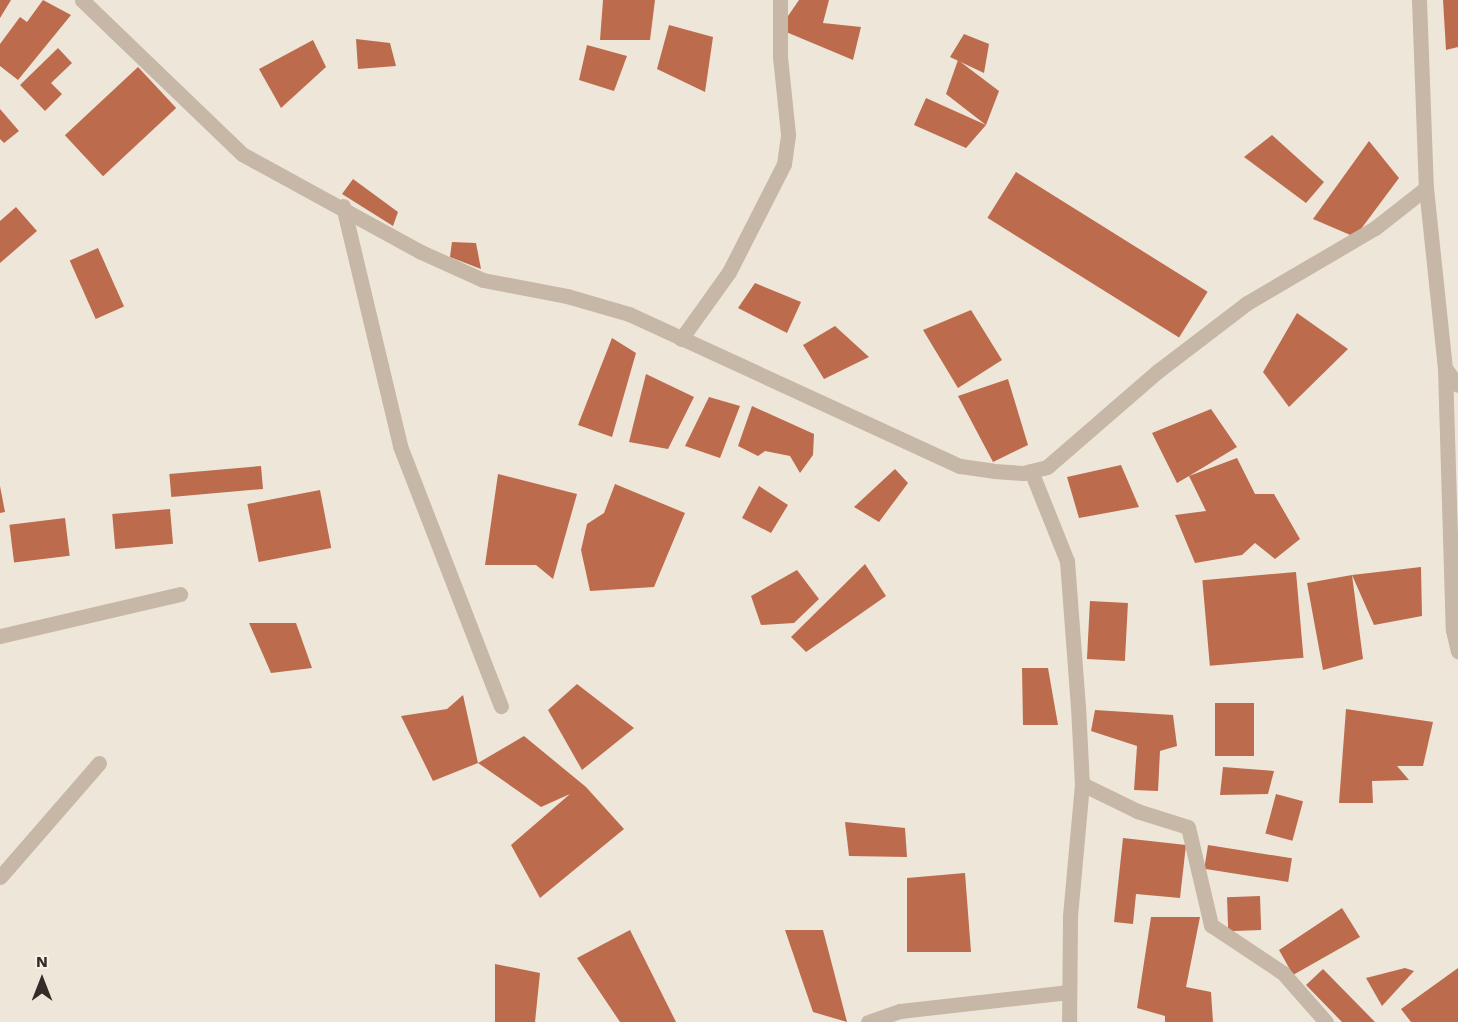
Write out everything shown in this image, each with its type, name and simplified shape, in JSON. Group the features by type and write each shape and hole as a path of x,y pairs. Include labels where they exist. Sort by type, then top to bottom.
{"street":[{"path":"82,0 242,154 343,206 421,252 483,280 567,296 629,314 960,466 1031,471 1047,467 1158,371 1247,303 1375,228 1426,188"},
{"path":"681,339 729,272 784,164 788,134 780,57 780,0"},
{"path":"1419,0 1426,188 1445,368 1453,630 1458,651"},
{"path":"343,206 400,446 501,706"},
{"path":"1445,368 1458,385"},
{"path":"1031,471 1067,561 1082,784 1070,916 1069,1022"},
{"path":"0,636 180,594"},
{"path":"0,877 99,764"},
{"path":"1082,784 1137,811 1188,827 1211,925 1283,973 1326,1022"},
{"path":"868,1022 900,1011 1069,992"}],"building":[{"path":"0,0 11,0 0,18"},
{"path":"43,0 71,15 18,80 0,66 0,44 20,17 27,22"},
{"path":"603,0 655,0 650,40 600,40"},
{"path":"799,0 829,0 823,23 861,27 853,60 779,29"},
{"path":"1443,0 1458,0 1458,47 1446,50"},
{"path":"669,25 713,37 705,92 657,69"},
{"path":"964,34 989,44 984,73 950,57"},
{"path":"356,39 390,43 396,66 358,69"},
{"path":"313,40 326,67 281,108 259,69"},
{"path":"587,45 627,56 614,91 579,80"},
{"path":"58,48 72,63 51,83 62,94 45,111 20,85"},
{"path":"958,60 999,91 986,125 946,94"},
{"path":"138,67 176,108 103,176 65,135"},
{"path":"926,98 986,125 966,148 914,125"},
{"path":"0,109 19,131 4,143 0,139"},
{"path":"1272,135 1324,182 1306,203 1244,157"},
{"path":"1369,141 1399,178 1355,237 1313,219"},
{"path":"1016,172 1208,292 1179,338 987,218"},
{"path":"353,179 398,212 393,226 342,194"},
{"path":"16,207 37,231 0,263 0,221"},
{"path":"452,242 476,243 481,269 450,257"},
{"path":"98,248 124,306 96,319 70,261"},
{"path":"755,283 801,302 787,333 738,308"},
{"path":"971,310 1002,360 958,388 923,330"},
{"path":"1297,313 1348,349 1289,407 1263,372"},
{"path":"835,326 869,357 824,379 803,345"},
{"path":"612,338 636,353 612,437 578,425"},
{"path":"646,374 694,397 668,449 629,442"},
{"path":"1008,379 1028,445 993,462 958,396"},
{"path":"709,397 740,406 720,458 685,446"},
{"path":"752,406 814,434 813,455 800,473 790,456 765,451 758,456 738,446"},
{"path":"1211,409 1237,447 1177,483 1152,433"},
{"path":"1237,458 1255,494 1274,494 1300,539 1275,559 1255,543 1242,555 1195,563 1175,515 1206,511 1189,476"},
{"path":"1121,465 1139,507 1079,518 1067,477"},
{"path":"261,466 263,489 171,497 169,474"},
{"path":"895,469 908,483 879,522 854,507"},
{"path":"498,474 577,494 553,579 536,565 485,565"},
{"path":"615,484 685,513 654,587 590,591 581,550 587,524 604,513"},
{"path":"0,486 5,512 0,513"},
{"path":"759,486 788,505 771,533 742,518"},
{"path":"320,490 331,548 259,562 247,504"},
{"path":"170,509 173,544 115,549 112,514"},
{"path":"65,518 70,556 14,563 9,525"},
{"path":"865,564 886,596 806,652 791,637"},
{"path":"1421,567 1422,616 1374,625 1352,575"},
{"path":"797,570 819,599 794,623 761,625 751,596"},
{"path":"1296,572 1303,658 1210,666 1202,580"},
{"path":"1352,575 1363,659 1323,670 1307,583"},
{"path":"1090,601 1128,603 1125,661 1087,659"},
{"path":"249,623 296,623 312,668 271,673"},
{"path":"1022,668 1048,668 1058,725 1023,725"},
{"path":"577,684 634,728 582,770 548,710"},
{"path":"463,695 478,763 433,781 401,716 447,709"},
{"path":"1215,703 1254,703 1254,756 1215,756"},
{"path":"1346,709 1433,722 1423,766 1397,766 1409,780 1372,781 1373,803 1339,803"},
{"path":"1095,710 1173,715 1177,746 1160,751 1158,791 1134,790 1137,746 1091,731"},
{"path":"524,736 586,787 624,829 540,898 511,845 570,794 541,807 478,763"},
{"path":"1223,767 1274,771 1268,794 1220,795"},
{"path":"1276,794 1303,801 1292,841 1265,834"},
{"path":"845,822 905,828 907,857 849,856"},
{"path":"1123,838 1186,845 1180,898 1136,894 1133,924 1114,922"},
{"path":"1208,845 1292,858 1288,882 1204,869"},
{"path":"965,873 971,952 907,952 907,878"},
{"path":"1260,896 1261,930 1228,931 1227,897"},
{"path":"1342,908 1360,937 1293,975 1279,950"},
{"path":"1151,917 1200,917 1186,987 1211,992 1213,1022 1165,1022 1165,1016 1137,1008"},
{"path":"630,930 676,1022 620,1022 577,958"},
{"path":"785,930 823,930 847,1022 813,1012"},
{"path":"495,964 540,973 535,1022 495,1022"},
{"path":"1405,968 1414,971 1382,1006 1366,978"},
{"path":"1458,968 1458,1022 1411,1022 1401,1009"},
{"path":"1323,969 1375,1022 1342,1022 1306,985"}]}
